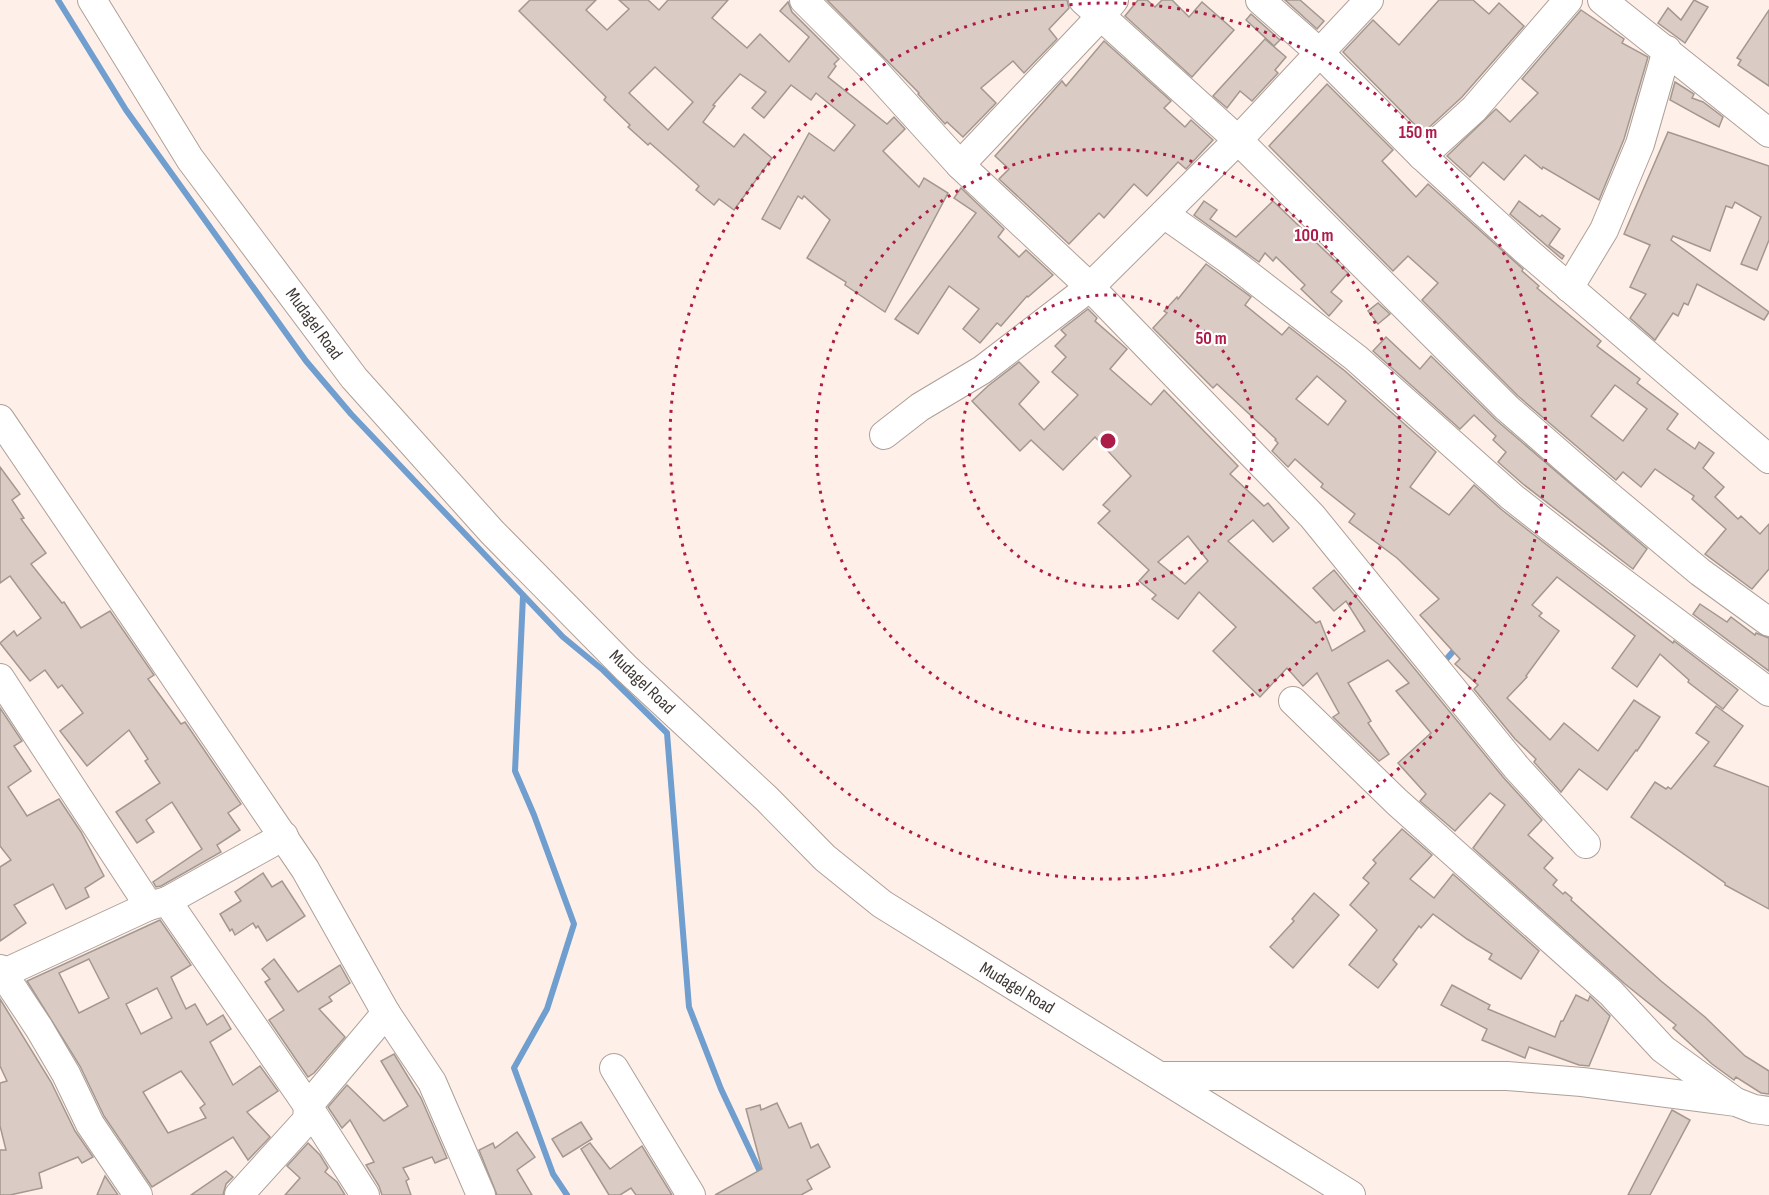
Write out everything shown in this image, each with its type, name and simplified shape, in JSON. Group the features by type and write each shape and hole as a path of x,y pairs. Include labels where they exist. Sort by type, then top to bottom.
{"street":[{"name":"Mudagel Road","path":"92,0 190,159 354,378 492,532 601,642 767,799 825,858 882,904 1351,1195"},
{"path":"804,0 872,68 960,165 1090,287 1312,516 1516,767 1586,844"},
{"path":"1260,0 1320,53 1422,156 1569,288 1769,459"},
{"path":"884,435 920,407 982,370 1090,287 1238,140 1369,0"},
{"path":"1422,156 1474,109 1568,0"},
{"path":"1602,0 1769,133"},
{"path":"960,165 1099,6 1238,140 1508,408 1700,572 1769,622"},
{"path":"1569,288 1604,230 1640,144 1666,50"},
{"path":"1164,214 1232,262 1356,358 1512,497 1769,692"},
{"path":"0,418 305,868 387,1013 432,1082 481,1195"},
{"path":"0,678 158,903 308,1106 364,1195"},
{"path":"1293,701 1397,802 1611,993 1663,1049 1736,1102"},
{"path":"138,1195 90,1124 66,1074 39,1028 1,973 158,903 284,836"},
{"path":"239,1195 307,1120 308,1106 387,1013"},
{"path":"614,1068 691,1195"},
{"path":"1162,1076 1507,1076 1582,1082 1736,1102 1754,1109 1769,1111"}],"building":[{"path":"530,0 596,0 586,10 607,30 629,9 619,0 648,0 659,10 668,0 728,0 712,18 747,48 760,34 789,62 809,37 780,11 788,2 792,12 839,59 828,77 887,124 894,117 905,129 883,151 919,187 924,178 948,193 885,312 845,285 846,282 807,258 830,220 804,196 802,199 798,196 780,229 762,219 809,133 834,151 855,125 816,93 811,100 791,85 764,118 752,108 766,92 740,74 713,105 715,106 703,122 734,147 744,134 772,158 734,210 719,199 714,205 696,190 699,186 628,127 630,125 604,100 606,97 519,11","holes":["655,67 693,102 668,130 629,93"]},
{"path":"827,0 1067,0 1069,8 1049,29 1057,39 1024,73 1013,61 981,88 996,103 963,137 947,122 945,124 919,93"},
{"path":"1138,0 1147,0 1155,7 1162,0 1172,0 1189,17 1202,2 1234,30 1192,77 1125,16"},
{"path":"1285,0 1300,0 1324,21 1317,29"},
{"path":"1439,0 1473,0 1489,14 1499,3 1524,26 1462,97 1423,133 1343,52 1373,20 1399,45"},
{"path":"1694,0 1708,7 1685,43 1658,23 1668,8 1681,20"},
{"path":"1581,10 1624,39 1622,43 1648,57 1624,139 1599,200 1543,167 1542,169 1525,155 1504,180 1483,162 1470,177 1447,156 1496,109 1510,122 1538,93 1522,79"},
{"path":"1769,10 1769,86 1738,65 1741,60 1737,58"},
{"path":"1251,14 1280,40 1274,46 1246,20"},
{"path":"1265,39 1286,57 1275,70 1278,73 1252,101 1240,91 1227,108 1213,96"},
{"path":"1104,41 1171,101 1164,108 1185,127 1191,120 1213,140 1186,169 1178,162 1147,196 1134,184 1104,218 1099,213 1069,244 999,179 1009,169 995,156 1062,81 1066,86"},
{"path":"1675,82 1694,94 1692,98 1703,102 1723,117 1719,127 1670,100"},
{"path":"1327,84 1393,150 1382,161 1416,197 1428,184 1523,269 1522,271 1539,286 1537,288 1601,341 1597,346 1640,379 1637,383 1678,414 1667,429 1695,449 1699,442 1714,453 1703,468 1724,487 1715,497 1738,519 1741,516 1760,534 1769,524 1769,569 1752,589 1705,554 1726,529 1692,499 1694,496 1655,469 1641,487 1623,472 1616,480 1518,396 1422,300 1438,283 1408,256 1393,271 1269,146","holes":["1615,385 1647,409 1623,441 1591,416"]},
{"path":"1668,132 1769,166 1769,240 1757,270 1741,264 1761,217 1735,202 1732,208 1726,206 1710,251 1673,236 1671,240 1769,312 1764,320 1697,284 1688,305 1684,303 1678,316 1673,313 1655,340 1630,318 1646,294 1630,287 1650,245 1624,234"},
{"path":"961,188 1004,229 998,237 1019,257 1026,250 1053,275 1027,296 1001,326 997,323 980,343 963,329 979,309 949,286 918,334 895,319 976,213 954,198"},
{"path":"1204,201 1217,210 1210,219 1236,237 1273,201 1348,273 1331,292 1342,301 1329,316 1301,289 1305,285 1276,257 1273,261 1265,253 1259,262 1194,215"},
{"path":"1519,201 1560,229 1549,245 1564,256 1562,259 1510,214"},
{"path":"1206,264 1251,297 1245,305 1282,335 1289,327 1345,371 1436,452 1410,487 1449,515 1474,485 1502,510 1673,643 1674,641 1738,690 1723,709 1688,682 1689,680 1660,654 1637,687 1612,668 1635,636 1557,577 1532,605 1542,613 1539,616 1559,631 1527,677 1507,698 1550,740 1564,723 1598,751 1634,700 1660,717 1607,790 1579,769 1561,792 1534,762 1536,759 1515,739 1474,689 1478,685 1455,664 1460,659 1420,615 1439,599 1397,558 1349,522 1355,514 1321,487 1323,484 1295,459 1288,467 1272,451 1278,443 1276,439 1217,384 1213,388 1153,328 1167,313 1164,311 1177,297 1178,299","holes":["1317,376 1346,401 1328,425 1296,399"]},
{"path":"1378,303 1390,314 1378,324 1368,311"},
{"path":"1088,309 1097,318 1095,321 1127,349 1110,369 1151,405 1164,390 1238,466 1230,474 1264,506 1268,503 1289,528 1273,542 1253,520 1228,541 1316,623 1320,621 1332,651 1365,631 1346,601 1334,611 1313,588 1334,570 1503,777 1542,820 1528,835 1553,858 1544,868 1557,880 1553,885 1572,898 1571,900 1661,981 1705,1017 1745,1056 1769,1071 1769,1094 1761,1093 1736,1077 1734,1080 1712,1064 1673,1028 1676,1025 1625,984 1473,848 1505,805 1490,793 1455,831 1420,801 1426,794 1398,763 1431,733 1396,691 1409,683 1388,660 1348,683 1371,721 1368,723 1389,754 1379,761 1333,717 1339,713 1317,673 1303,686 1287,668 1260,697 1213,651 1236,627 1199,592 1178,619 1152,599 1156,595 1139,581 1149,570 1098,523 1110,511 1103,505 1131,476 1095,437 1063,470 1031,440 1020,451 972,401 1019,362 1039,382 1019,404 1044,430 1078,395 1052,372 1066,357 1055,346 1066,335 1061,330","holes":["1188,536 1208,561 1185,584 1158,562"]},
{"path":"1386,337 1420,369 1431,356 1496,420 1647,549 1633,569 1498,462 1506,452 1493,440 1496,436 1474,415 1460,429 1373,351"},
{"path":"0,467 20,494 12,500 24,518 21,519 46,553 31,564 62,603 64,602 81,628 110,611 154,675 148,679 181,724 185,722 241,804 228,813 240,830 217,845 221,852 161,886 156,887 153,882 202,849 172,802 146,820 154,832 137,843 116,812 160,783 145,761 148,759 129,730 87,766 60,731 83,713 62,685 58,688 45,670 30,681 0,643 14,631 17,636 41,618 10,576 0,583"},
{"path":"1700,604 1727,622 1731,617 1755,635 1756,633 1769,638 1769,671 1693,614"},
{"path":"1716,706 1743,726 1714,766 1769,787 1769,909 1725,885 1631,817 1655,782 1666,789 1668,787 1671,789 1709,742 1696,733"},
{"path":"0,708 22,741 14,746 31,771 8,787 27,816 59,799 81,832 104,876 85,888 89,897 66,909 53,884 14,905 26,923 0,941 0,867 11,860 0,846"},
{"path":"1402,829 1432,855 1410,879 1434,898 1453,874 1539,951 1521,979 1489,959 1492,954 1433,914 1421,928 1419,926 1393,960 1397,964 1378,988 1349,965 1377,930 1350,905 1369,883 1363,878 1376,863 1373,860"},
{"path":"263,873 272,887 282,881 305,916 267,941 258,926 256,928 253,923 235,935 220,914 241,901 235,892"},
{"path":"1314,893 1339,915 1293,968 1270,947 1294,921 1292,919"},
{"path":"160,920 191,965 171,977 186,1009 195,1004 207,1025 223,1015 231,1029 210,1042 233,1085 260,1066 278,1091 247,1112 270,1137 248,1160 233,1137 152,1187 104,1116 80,1066 27,981","holes":["89,959 109,998 79,1013 59,973","157,988 172,1018 141,1034 126,1004","181,1071 205,1104 200,1108 206,1118 168,1133 143,1092"]},
{"path":"274,959 298,992 340,965 350,983 329,997 332,1001 319,1009 345,1037 308,1077 269,1020 284,1010 265,982 270,979 262,969"},
{"path":"1452,985 1490,1005 1488,1009 1555,1037 1576,995 1588,1001 1590,996 1610,1016 1589,1066 1579,1065 1529,1047 1525,1058 1482,1040 1487,1029 1441,1005"},
{"path":"0,999 51,1082 75,1131 93,1157 82,1163 78,1157 39,1173 42,1188 10,1195 0,1195 0,1150 6,1150 0,1126 0,1083 7,1081 0,1066"},
{"path":"394,1054 421,1098 447,1158 435,1163 432,1157 403,1168 409,1179 406,1181 411,1195 382,1195 366,1165 374,1162 350,1120 342,1128 328,1107 347,1085 384,1121 408,1106 381,1061"},
{"path":"777,1103 789,1128 801,1123 811,1148 818,1144 830,1167 807,1180 812,1189 801,1195 715,1195 762,1169 746,1109 760,1105 761,1110"},
{"path":"1672,1110 1690,1120 1650,1195 1628,1195"},
{"path":"581,1122 592,1139 563,1157 552,1139"},
{"path":"517,1132 535,1157 517,1170 532,1195 497,1195 479,1150 493,1143 495,1148"},
{"path":"308,1143 320,1155 328,1168 325,1172 337,1182 345,1195 285,1195 300,1178 287,1166"},
{"path":"590,1143 610,1169 642,1146 672,1195 636,1195 631,1188 620,1195 609,1195 581,1149"},
{"path":"226,1171 233,1177 226,1184 223,1195 191,1195"},
{"path":"105,1176 118,1195 97,1195"}],"waterway":[{"path":"58,0 126,110 306,361 351,414 563,637 603,670 667,733 689,1007 721,1089 763,1178"},
{"path":"523,596 515,771 534,815 574,924 547,1009 514,1068 553,1174 567,1195"},
{"path":"1441,665 1458,646"}]}
